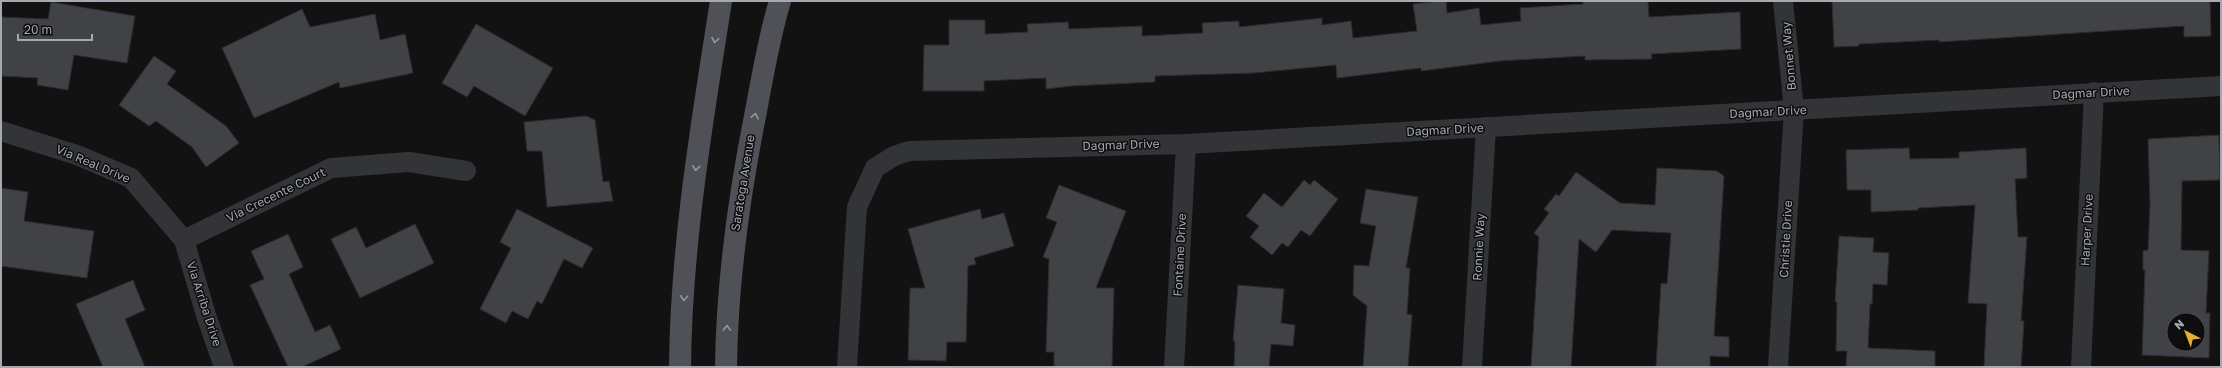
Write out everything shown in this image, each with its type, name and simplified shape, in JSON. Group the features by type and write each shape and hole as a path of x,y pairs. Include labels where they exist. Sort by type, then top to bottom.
{"main road":[{"path":"680,367 686,262 697,160 721,1"},
{"name":"Saratoga Avenue","path":"726,367 726,326 734,244 744,167 765,59 780,1"}],"street":[{"name":"Bonnet Way","path":"1783,1 1794,110"},
{"name":"Dagmar Drive","path":"847,367 857,207 874,168 894,156 909,151 1186,144 2221,86"},
{"name":"Harper Drive","path":"2081,367 2094,92"},
{"name":"Christie Drive","path":"1778,367 1794,110"},
{"name":"Ronnie Way","path":"1472,367 1486,128"},
{"name":"Via Real Drive","path":"1,131 77,155 132,178 184,240"},
{"name":"Fontaine Drive","path":"1174,367 1186,144"},
{"name":"Via Crecente Court","path":"184,240 331,168 409,162 466,171"},
{"name":"Via Arriba Drive","path":"184,240 206,315 224,367"}],"building":[{"path":"1446,1 1447,13 1479,8 1481,25 1521,21 1520,8 1583,4 1583,1 1648,1 1649,17 1740,12 1741,49 1651,54 1652,59 1585,60 1585,56 1500,61 1421,71 1421,68 1337,78 1336,65 1254,73 1155,76 1155,82 1071,86 1046,89 1046,78 984,81 984,91 923,91 924,45 949,45 949,20 985,20 985,34 1028,32 1027,24 1068,22 1069,29 1142,26 1142,36 1203,33 1202,23 1239,21 1239,27 1322,18 1322,25 1351,21 1353,38 1417,31 1413,4"},
{"path":"1832,1 2210,1 2211,36 2184,37 2184,26 1939,42 1939,40 1859,44 1859,46 1834,47"},
{"path":"51,2 135,16 127,63 74,55 68,90 37,85 38,78 1,76 1,17 48,19"},
{"path":"302,9 310,27 375,14 380,40 405,34 413,73 340,88 339,82 254,118 222,48"},
{"path":"476,24 553,68 525,116 474,86 467,97 442,83"},
{"path":"154,56 176,71 167,84 226,126 239,143 206,167 192,147 156,121 149,126 119,105"},
{"path":"586,116 595,120 603,182 609,181 613,201 547,207 542,151 527,151 524,122"},
{"path":"2219,135 2220,180 2182,181 2181,250 2209,251 2206,313 2210,313 2209,358 2142,355 2145,270 2143,270 2143,251 2148,250 2150,205 2148,139"},
{"path":"1909,148 1910,159 1959,158 1959,152 2026,148 2027,178 2015,179 2018,237 2027,237 2021,321 2024,321 2021,367 1984,367 1987,304 1968,303 1975,205 1871,212 1871,190 1847,190 1846,150"},
{"path":"1657,168 1717,171 1724,176 1714,336 1729,337 1729,357 1710,356 1710,367 1656,367 1661,283 1667,284 1671,233 1612,230 1596,252 1579,239 1571,367 1531,367 1539,237 1534,233 1549,213 1544,209 1556,194 1559,196 1576,172 1620,203 1655,205"},
{"path":"1304,180 1310,185 1314,180 1338,199 1310,236 1301,230 1288,247 1282,243 1272,255 1250,237 1259,226 1246,216 1264,193 1282,207"},
{"path":"1059,185 1126,211 1096,288 1114,288 1112,367 1054,367 1054,352 1046,352 1049,259 1043,257 1057,222 1046,218"},
{"path":"1,188 28,192 24,221 94,231 87,278 1,266"},
{"path":"1366,189 1418,197 1406,268 1410,268 1407,314 1412,315 1408,367 1363,367 1367,306 1353,295 1354,265 1369,266 1376,226 1360,223"},
{"path":"517,209 593,248 582,268 564,259 542,304 537,301 528,319 512,311 506,323 480,309 511,248 500,242"},
{"path":"980,209 982,219 1004,213 1014,246 974,258 976,264 968,266 966,342 947,342 946,361 908,360 910,288 925,288 908,229"},
{"path":"415,224 434,263 360,298 331,239 356,227 366,248"},
{"path":"288,234 303,267 289,274 315,332 330,325 341,349 302,367 288,367 250,285 264,279 251,251"},
{"path":"1839,236 1874,238 1873,252 1889,253 1887,285 1873,284 1872,304 1870,304 1868,348 1935,351 1935,367 1846,367 1847,351 1836,351 1837,302 1835,302"},
{"path":"133,280 145,310 125,319 145,367 103,367 76,304"},
{"path":"1238,285 1284,289 1281,323 1295,325 1293,346 1271,344 1269,367 1234,367 1235,341 1233,341"}]}
